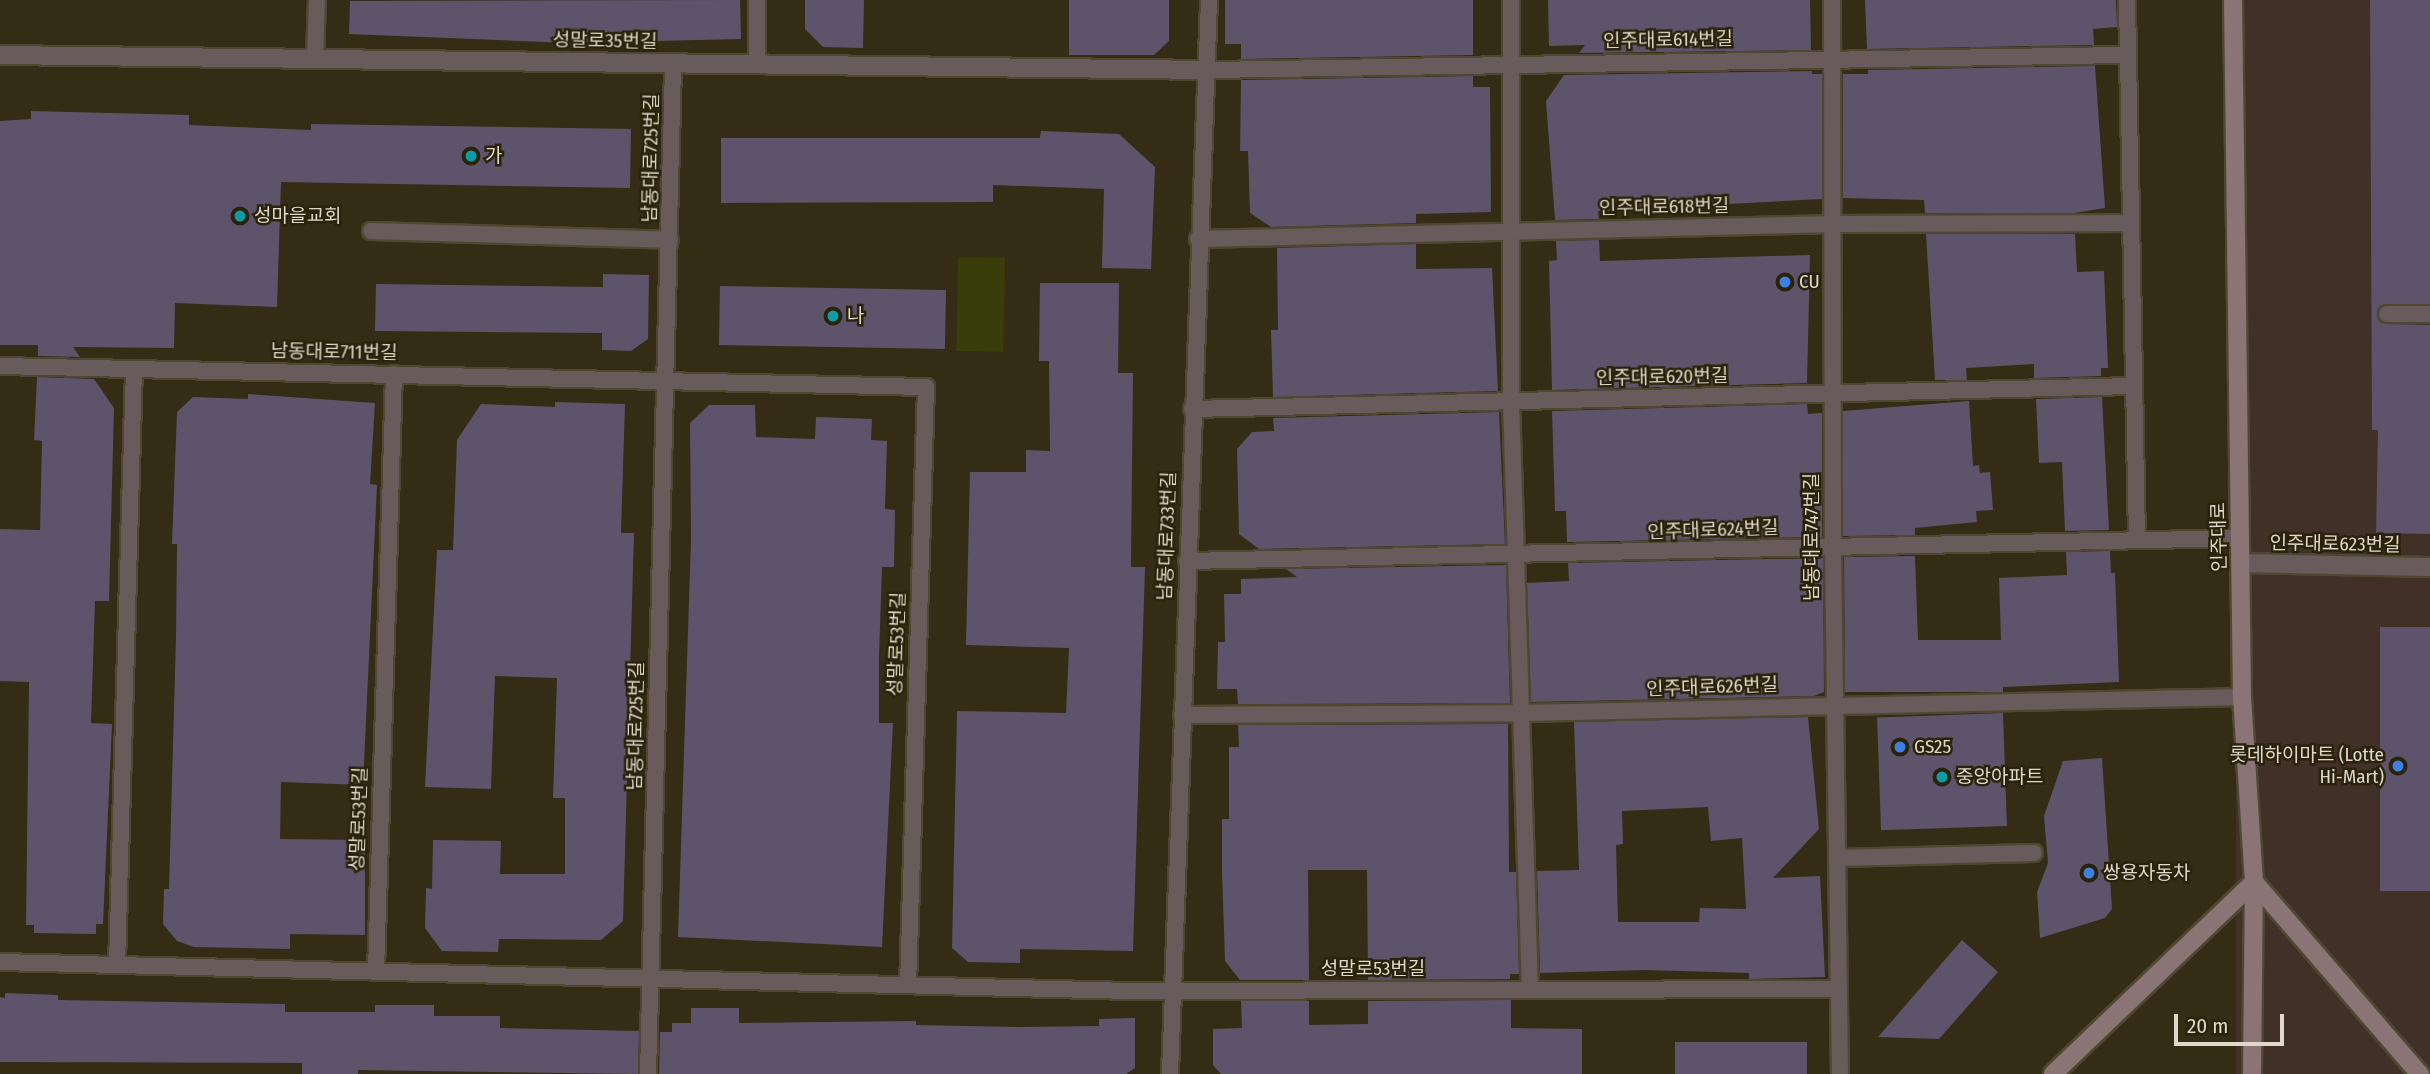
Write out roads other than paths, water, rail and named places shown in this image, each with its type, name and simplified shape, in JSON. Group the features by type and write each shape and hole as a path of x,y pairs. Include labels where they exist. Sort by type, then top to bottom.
{"main road":[{"name":"인주대로","path":"2232,0 2242,697 2254,882 2252,1074"},
{"path":"2053,1074 2254,882 2420,1074"}],"street":[{"name":"성말로35번길","path":"0,55 1210,69"},
{"name":"인주대로623번길","path":"2240,563 2430,567"}],"lane":[{"path":"316,59 317,0"},
{"path":"757,0 757,64"},
{"name":"남동대로733번길","path":"1170,1074 1170,991 1198,239 1210,69 1209,0"},
{"path":"1511,0 1511,401 1530,989"},
{"name":"남동대로747번길","path":"1832,0 1835,224 1833,548 1840,1074"},
{"path":"2127,0 2137,538"},
{"name":"인주대로614번길","path":"1210,69 1833,57 2128,55"},
{"name":"남동대로725번길","path":"648,1074 673,63"},
{"name":"인주대로618번길","path":"1198,239 1835,224 2131,223"},
{"path":"372,231 670,240"},
{"path":"2387,314 2430,314"},
{"name":"남동대로711번길","path":"0,366 666,380"},
{"path":"117,965 134,369"},
{"name":"성말로53번길","path":"376,972 394,374"},
{"name":"성말로53번길","path":"666,380 926,387 908,985"},
{"name":"인주대로620번길","path":"1192,410 2134,386"},
{"name":"인주대로624번길","path":"1187,561 1518,557 2137,538 2240,538"},
{"name":"인주대로626번길","path":"1182,715 1523,713 2242,697"},
{"path":"1837,858 2034,853"},
{"name":"성말로53번길","path":"0,962 1170,991 1839,989"}],"place":[{"name":"가","path":"471,156"},
{"name":"성마을교회","path":"240,216"},
{"name":"CU","path":"1785,282"},
{"name":"나","path":"833,316"},
{"name":"GS25","path":"1900,747"},
{"name":"롯데하이마트 (Lotte Hi-Mart)","path":"2398,766"},
{"name":"중앙아파트","path":"1942,777"},
{"name":"쌍용자동차","path":"2089,873"}]}
